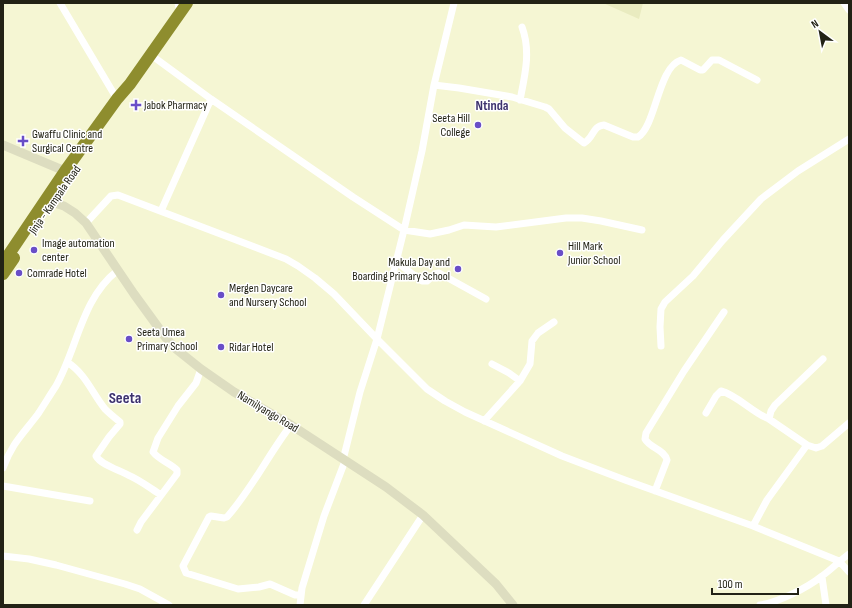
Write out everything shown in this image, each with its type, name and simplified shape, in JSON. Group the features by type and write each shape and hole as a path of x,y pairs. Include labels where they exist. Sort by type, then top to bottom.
{"highway":[{"name":"Jinja - Kampala Road","path":"3,274 49,201 117,99 151,55 181,6"},
{"name":"Jinja - Kampala Road","path":"68,173 121,104 130,84"},
{"name":"Jinja - Kampala Road","path":"3,263 49,201"}],"main road":[{"path":"3,145 68,173"},
{"name":"Namilyango Road","path":"49,201 75,213 86,223 117,271 166,338 176,349 234,392 291,425 386,487 422,515 496,584 513,605"}],"street":[{"path":"60,3 117,99"},
{"path":"300,605 300,595 324,516 344,460 360,392 377,339 395,261 404,230 422,151 434,85 454,3"},
{"path":"844,3 849,10"},
{"path":"520,100 527,52 527,44 522,27"},
{"path":"151,55 211,99 353,197 404,230 430,234 464,225 496,227 566,218 582,218 642,230"},
{"path":"434,85 486,92 549,109 564,128 584,143 589,140 595,128 604,125 633,137 638,137 641,135 652,113 663,83 676,61 680,60 703,70 712,60 719,60 757,80"},
{"path":"161,211 211,99"},
{"path":"661,346 661,310 665,302 693,276 723,240 761,199 798,171 849,139"},
{"path":"86,223 105,201 110,196 114,195 161,211 286,259 315,278 334,294 427,389 445,401 484,421 562,456 753,526 839,561 849,572"},
{"path":"395,261 422,281 428,281 435,274 439,273 486,299"},
{"path":"3,468 13,445 38,414 55,387 68,362 82,322 95,297 103,284 117,271"},
{"path":"656,491 667,460 666,457 647,443 645,439 646,433 684,371 724,312"},
{"path":"484,421 520,381 530,364 532,341 538,333 554,322"},
{"path":"769,419 771,411 775,405 823,359"},
{"path":"68,362 82,374 106,409 120,422 96,456 101,462 128,474 161,495"},
{"path":"492,364 520,381"},
{"path":"136,530 177,474 177,470 173,466 153,452 154,447 178,406 196,383 201,369"},
{"path":"706,413 716,396 721,391 727,393 762,417 769,419 807,445 816,448 822,446 849,423"},
{"path":"291,425 239,503 227,517 209,517 184,566 186,573 238,589 259,587 270,584 294,595 300,595"},
{"path":"753,526 767,500 807,445"},
{"path":"3,486 90,501"},
{"path":"364,605 422,515"},
{"path":"760,605 770,603 794,593 822,577 849,554"},
{"path":"3,556 29,559 56,565 118,582 140,589 169,605"},
{"path":"822,577 826,605"}],"shaded area":[{"path":"603,3 643,3 639,19"}],"place":[{"name":"Jabok Pharmacy","path":"136,105"},
{"name":"Seeta Hill College","path":"478,125"},
{"name":"Gwaffu Clinic and Surgical Centre","path":"23,141"},
{"name":"Image automation center","path":"34,250"},
{"name":"Hill Mark Junior School","path":"560,253"},
{"name":"Makula Day and Boarding Primary School","path":"458,269"},
{"name":"Comrade Hotel","path":"19,273"},
{"name":"Mergen Daycare and Nursery School","path":"221,295"},
{"name":"Seeta Umea Primary School","path":"129,339"},
{"name":"Ridar Hotel","path":"221,347"}],"district":[{"name":"Ntinda","path":"492,105"},
{"name":"Seeta","path":"125,398"}]}
